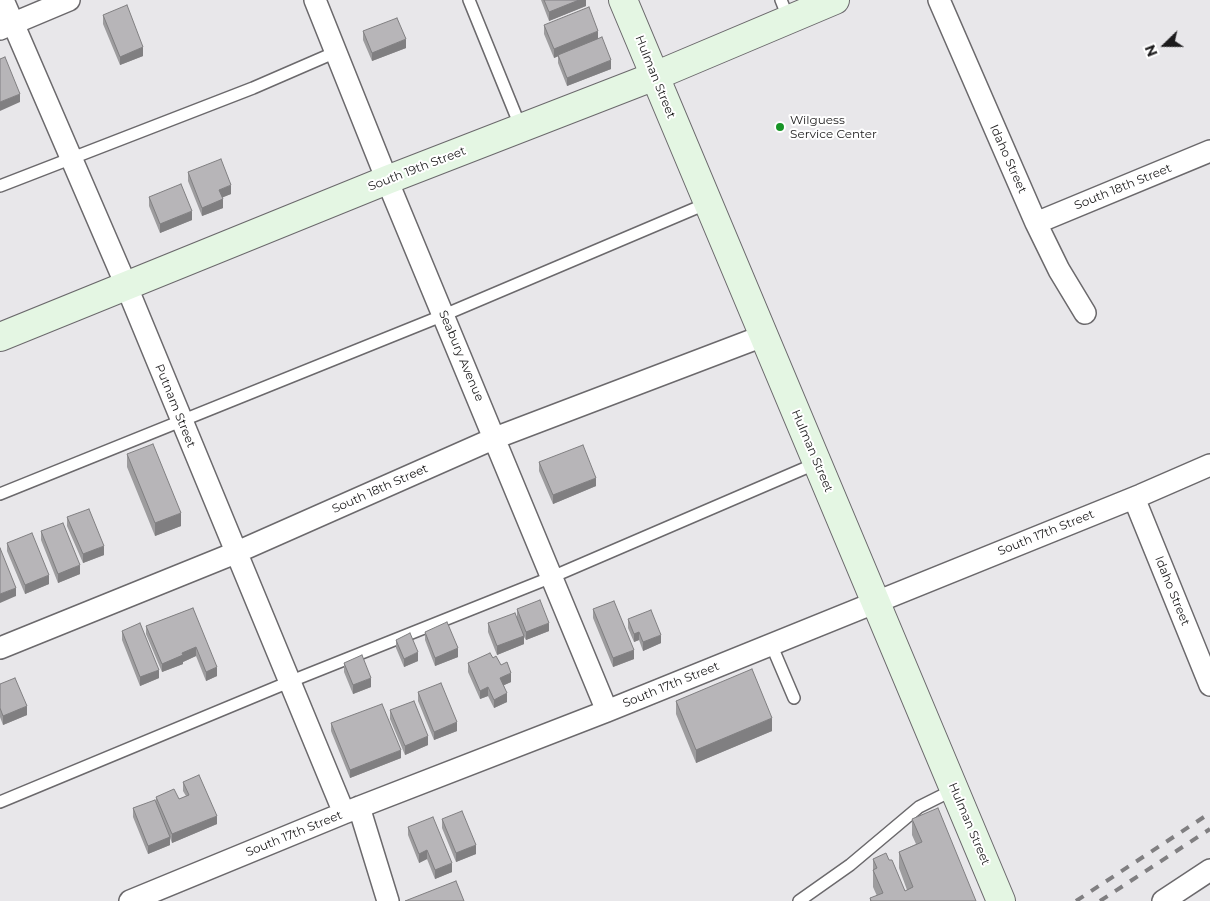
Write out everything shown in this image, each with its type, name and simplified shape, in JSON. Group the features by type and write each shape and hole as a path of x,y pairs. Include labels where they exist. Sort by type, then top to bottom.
{"street":[{"name":"Putnam Street","path":"3,0 6,27 70,157 126,285 289,682 352,810 388,901"},
{"path":"6,27 69,0"},
{"name":"Seabury Avenue","path":"315,0 387,180 607,711"},
{"name":"Hulman Street","path":"623,0 1001,901"},
{"name":"South 19th Street","path":"0,337 387,180 655,76 785,10 835,0"},
{"name":"Idaho Street","path":"939,0 1036,223 1059,270 1085,314"},
{"name":"South 18th Street","path":"1036,223 1210,151"},
{"name":"South 18th Street","path":"0,648 235,553 495,438 763,336"},
{"name":"South 17th Street","path":"130,901 352,810 607,711 1134,498 1210,465"},
{"name":"Idaho Street","path":"1134,498 1210,685"},
{"path":"1163,901 1210,870"}],"lane":[{"path":"470,0 521,128"},
{"path":"0,186 70,157 253,88 336,52"},
{"path":"0,494 444,315 708,203"},
{"path":"0,802 289,682 552,577 817,463"},
{"path":"771,644 794,698"},
{"path":"799,901 850,866 919,807 955,789"}],"building":[{"path":"544,0 579,0 549,12"},
{"path":"127,5 143,47 120,57 103,15"},
{"path":"589,7 598,31 554,49 544,25"},
{"path":"397,18 406,39 372,53 363,31"},
{"path":"602,37 611,60 567,78 558,55"},
{"path":"5,57 20,94 0,102 0,59"},
{"path":"221,159 231,185 219,190 223,199 202,208 188,172"},
{"path":"181,184 192,211 160,224 149,197"},
{"path":"153,444 181,513 155,523 127,454"},
{"path":"583,445 596,478 553,495 539,462"},
{"path":"89,509 104,546 83,554 67,517"},
{"path":"63,523 80,565 58,574 41,531"},
{"path":"32,533 49,575 25,585 7,543"},
{"path":"0,548 16,588 0,594"},
{"path":"540,600 549,623 526,632 517,609"},
{"path":"614,601 634,650 613,658 593,609"},
{"path":"193,608 217,667 206,672 196,647 162,664 146,626"},
{"path":"651,610 661,635 643,642 639,632 634,634 628,619"},
{"path":"515,613 524,636 497,646 488,623"},
{"path":"447,622 458,648 435,658 425,632"},
{"path":"140,623 159,670 140,677 122,631"},
{"path":"410,633 418,652 404,659 396,640"},
{"path":"490,653 493,658 496,656 501,665 507,662 511,673 500,678 507,693 494,700 488,687 480,691 468,663"},
{"path":"362,655 371,678 353,685 344,663"},
{"path":"752,669 772,718 696,750 676,701"},
{"path":"15,678 27,706 3,716 0,708 0,684"},
{"path":"441,683 457,722 434,732 418,692"},
{"path":"414,701 428,736 405,746 390,710"},
{"path":"382,704 401,750 350,770 331,723"},
{"path":"199,775 217,816 172,834 156,797 174,789 179,799 189,795 183,782"},
{"path":"155,800 170,837 148,846 133,808"},
{"path":"938,808 976,901 871,901 870,898 883,893 873,870 877,868 873,859 886,853 889,860 892,860 905,891 913,887 899,852 922,842 912,819"},
{"path":"462,811 476,845 456,853 442,819"},
{"path":"433,817 452,863 435,870 427,850 419,854 408,827"},
{"path":"456,881 464,901 405,901"}],"railway":[{"path":"1076,901 1210,813"},
{"path":"1100,901 1210,829"}],"place":[{"name":"Wilguess Service Center","path":"780,127"}]}
